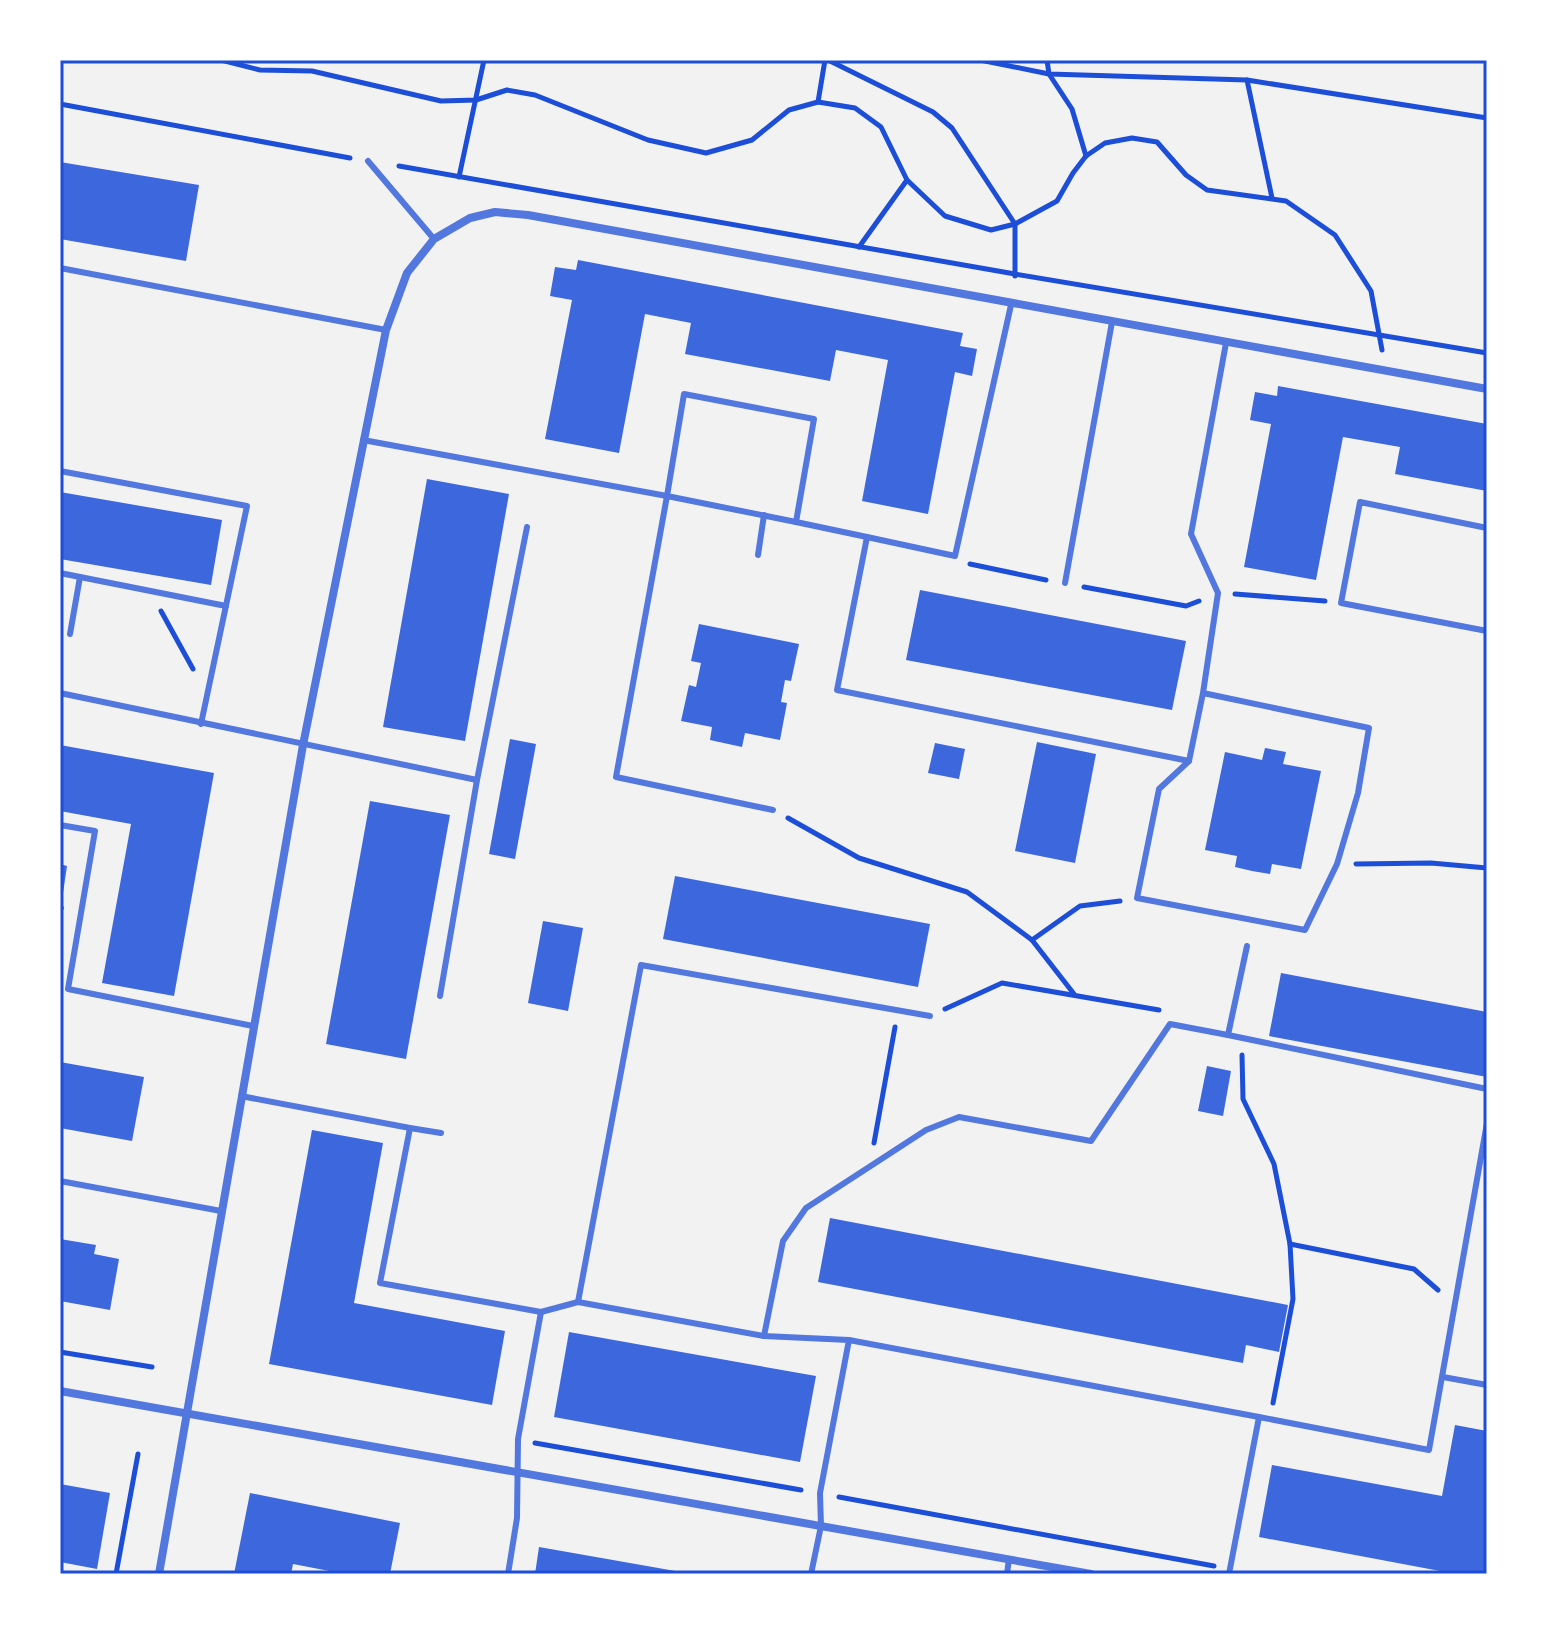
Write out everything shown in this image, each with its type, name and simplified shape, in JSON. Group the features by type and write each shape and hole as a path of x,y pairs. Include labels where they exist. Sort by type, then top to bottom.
{"street":[{"path":"159,1574 303,745 363,440 386,330 407,273 434,239 470,218 495,212 528,215 1487,389"},
{"path":"60,1391 1091,1574"}],"lane":[{"path":"368,161 434,239"},
{"path":"60,268 386,330"},
{"path":"363,440 764,515 955,556 1011,305"},
{"path":"1065,583 1112,322"},
{"path":"1203,693 1369,728 1358,793 1337,864 1305,930 1137,898 1159,789 1189,761 1203,693 1218,593 1191,534 1226,343"},
{"path":"773,810 616,777 684,394 814,419 796,522"},
{"path":"60,471 247,506 201,724"},
{"path":"1487,528 1360,502 1341,603 1487,631"},
{"path":"758,555 764,515"},
{"path":"440,996 477,780 527,527"},
{"path":"867,537 837,690 1189,761"},
{"path":"60,573 226,606"},
{"path":"70,634 80,577"},
{"path":"60,693 477,780"},
{"path":"60,825 95,831 68,989 253,1026"},
{"path":"1228,1035 1247,946"},
{"path":"578,1302 641,965 930,1016"},
{"path":"764,1336 783,1241 806,1208 926,1130 959,1117 1091,1141 1170,1024 1487,1089"},
{"path":"241,1096 441,1133"},
{"path":"410,1128 380,1283 541,1312 578,1302 764,1336 849,1340 1429,1450 1487,1123"},
{"path":"60,1181 221,1211"},
{"path":"508,1574 517,1518 518,1439 541,1312"},
{"path":"811,1574 821,1526 820,1493 849,1340"},
{"path":"1443,1377 1487,1385"},
{"path":"1229,1571 1259,1417"},
{"path":"1007,1574 1009,1559"}],"path":[{"path":"221,60 260,70 312,71 441,101 476,100 507,90 535,95 648,140 706,153 752,140 789,110 818,102 855,108 881,127 907,180 945,216 991,230 1015,224 1057,201 1086,156 1105,143 1132,138 1157,142 1186,175 1207,190 1286,201 1335,235 1371,291 1388,371"},
{"path":"459,177 484,60"},
{"path":"818,102 826,60 933,112 952,128 1015,224 1015,274 1011,305"},
{"path":"980,60 1049,74 1247,80 1487,118"},
{"path":"1047,60 1049,74 1072,109 1086,156"},
{"path":"1247,80 1272,198"},
{"path":"60,104 859,247 1487,353"},
{"path":"859,247 907,180"},
{"path":"973,565 1186,606 1218,593 1341,603"},
{"path":"149,590 207,694"},
{"path":"773,810 859,858 967,892 1032,940 1074,994"},
{"path":"1337,864 1431,863 1487,868"},
{"path":"1032,940 1080,906 1137,898"},
{"path":"930,1016 1002,983 1168,1011"},
{"path":"869,1167 899,1011"},
{"path":"1241,1038 1243,1099 1274,1164 1290,1244 1293,1299 1270,1419"},
{"path":"1290,1244 1414,1269 1456,1305"},
{"path":"60,1352 152,1367"},
{"path":"518,1439 1229,1571"},
{"path":"116,1574 138,1454"}],"building":[{"path":"60,162 199,185 186,261 60,239"},
{"path":"578,260 963,333 960,346 977,349 972,376 955,372 928,514 862,501 888,360 836,350 830,381 685,354 691,323 645,314 619,453 545,439 572,300 550,296 555,267 576,270"},
{"path":"1278,386 1487,424 1487,491 1395,474 1400,447 1343,437 1316,580 1244,567 1271,424 1250,420 1255,392 1277,396"},
{"path":"427,479 509,494 465,741 383,727"},
{"path":"60,492 222,520 211,585 60,559"},
{"path":"920,590 1186,641 1172,710 906,660"},
{"path":"699,624 799,644 791,681 785,680 781,702 787,703 780,740 745,733 742,747 710,740 712,727 681,721 689,685 696,687 701,663 691,661"},
{"path":"510,739 536,744 515,859 489,854"},
{"path":"1037,742 1096,754 1075,863 1015,851"},
{"path":"935,743 965,749 959,779 928,773"},
{"path":"60,745 214,773 174,996 102,983 131,824 60,811"},
{"path":"1265,748 1286,752 1283,764 1321,771 1301,869 1272,864 1270,874 1252,871 1235,867 1237,856 1205,850 1225,752 1262,760"},
{"path":"370,801 450,815 406,1059 326,1044"},
{"path":"60,864 67,866 62,900 60,900"},
{"path":"675,876 930,924 918,987 663,939"},
{"path":"543,921 583,928 568,1011 528,1003"},
{"path":"1281,973 1487,1012 1487,1077 1269,1036"},
{"path":"60,1062 144,1077 132,1141 60,1128"},
{"path":"1207,1066 1231,1071 1223,1116 1198,1111"},
{"path":"312,1130 383,1143 354,1303 505,1331 492,1405 269,1364"},
{"path":"830,1218 1288,1305 1279,1352 1246,1345 1243,1363 818,1282"},
{"path":"60,1239 96,1245 94,1254 119,1259 110,1310 60,1301"},
{"path":"569,1332 816,1376 800,1462 554,1417"},
{"path":"1455,1425 1487,1431 1487,1574 1456,1574 1259,1537 1272,1465 1442,1496"},
{"path":"60,1484 110,1493 97,1569 60,1562"},
{"path":"250,1493 400,1523 390,1574 345,1574 293,1564 291,1574 234,1574"},
{"path":"539,1547 681,1572 681,1574 535,1574"}]}
